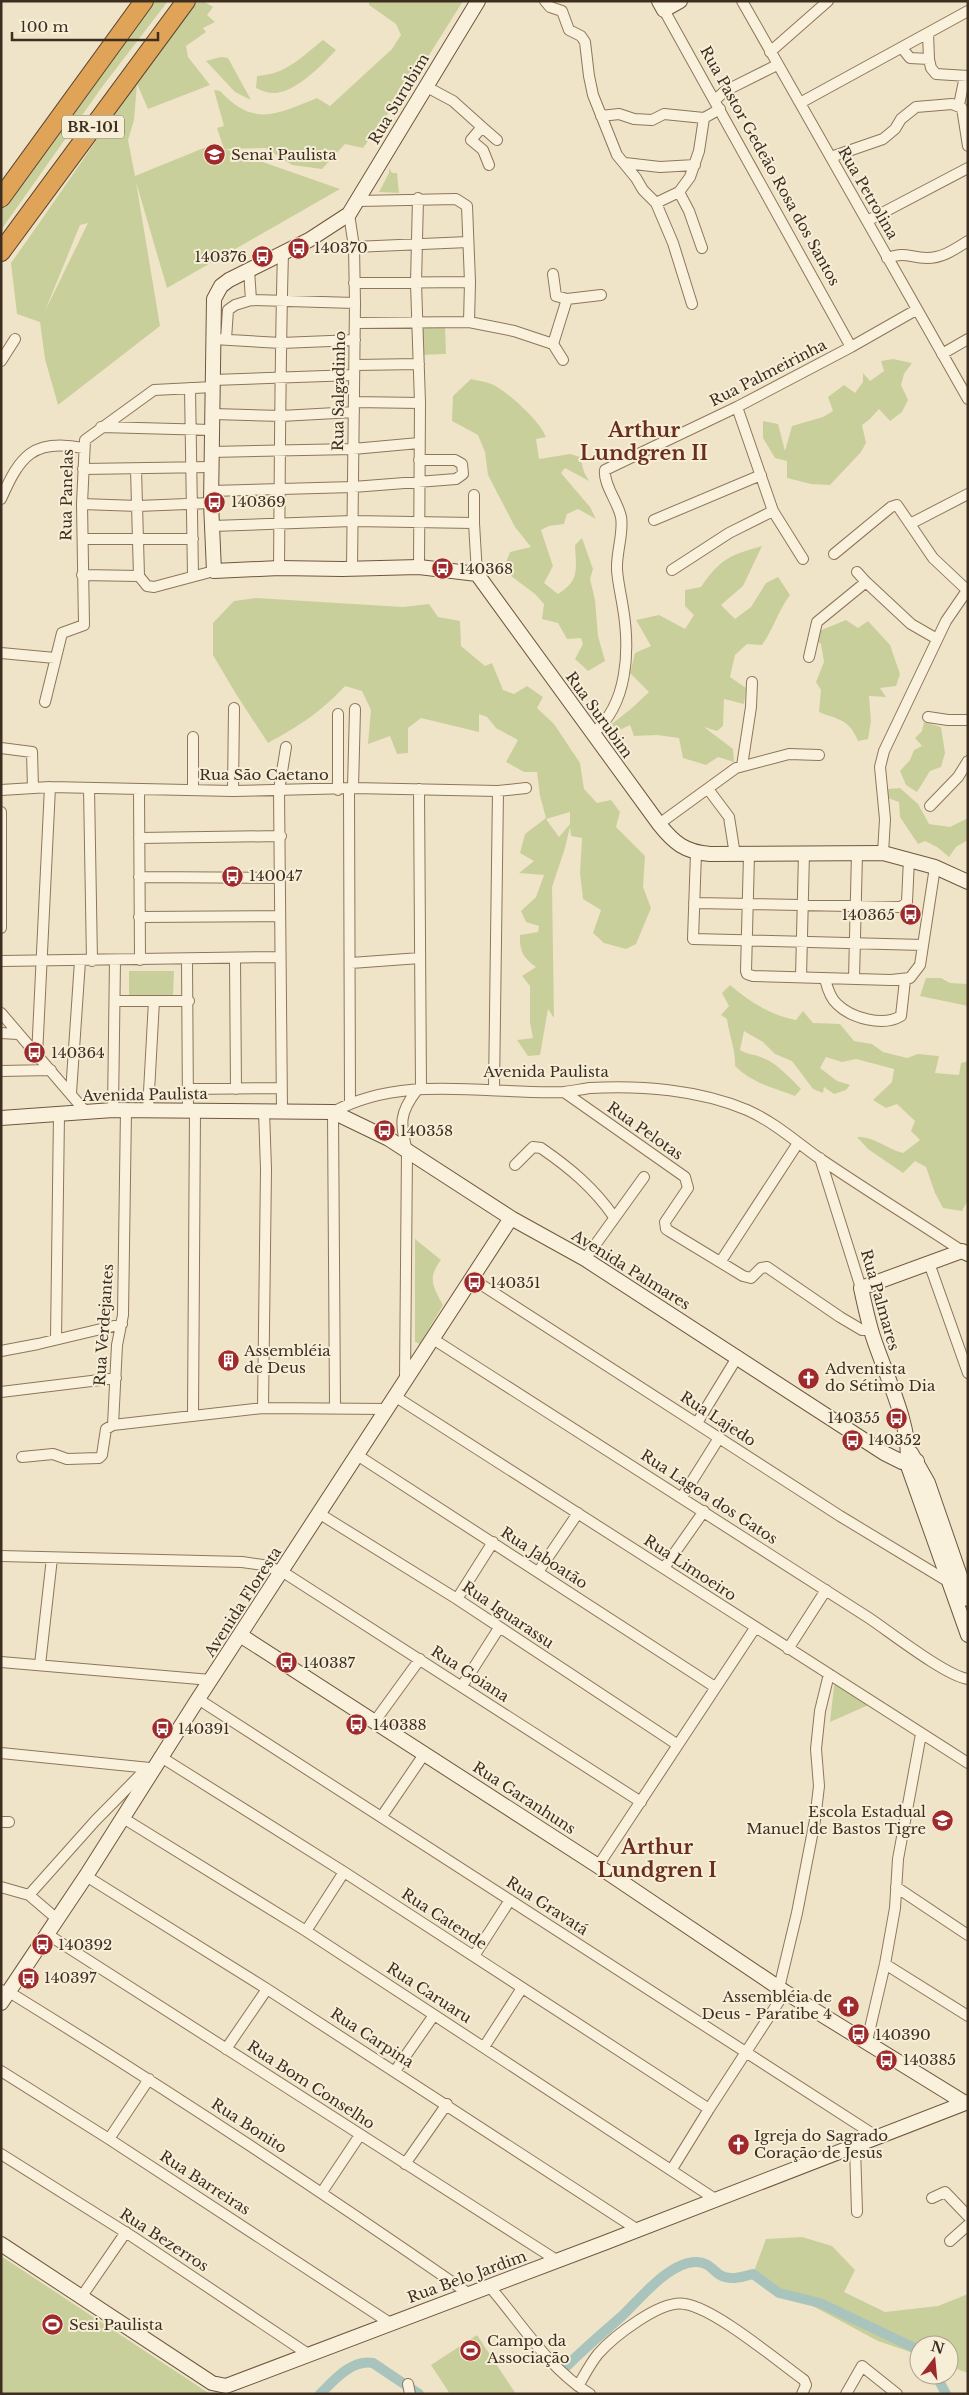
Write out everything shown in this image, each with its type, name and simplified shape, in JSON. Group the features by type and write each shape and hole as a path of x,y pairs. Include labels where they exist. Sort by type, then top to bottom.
{"highway":[{"name":"BR-101","path":"1,198 144,1"},
{"name":"BR-101","path":"1,252 186,1"}],"street":[{"name":"Rua Surubim","path":"349,214 478,1"},
{"path":"545,1 550,7 562,11 570,30 581,36 586,42 589,76 601,116 617,155 625,163 643,190 656,203 673,243 692,304"},
{"path":"662,6 680,1"},
{"name":"Rua Petrolina","path":"742,1 968,399"},
{"path":"770,52 828,1"},
{"name":"Rua Pastor Gedeão Rosa dos Santos","path":"662,6 851,347"},
{"path":"800,104 968,11"},
{"path":"928,33 929,59 931,68 936,74 966,76 959,105 964,114 968,146"},
{"path":"902,48 910,58 929,59"},
{"path":"656,203 679,192 690,177 699,150 704,118 717,104 725,91 777,65"},
{"path":"425,86 453,101 496,140"},
{"path":"830,157 883,139 895,130 901,119 916,107 929,104 959,105"},
{"path":"601,116 618,114 634,119 652,120 664,114 704,118"},
{"path":"482,127 471,140 482,150 489,165"},
{"path":"625,163 660,168 695,165"},
{"path":"867,221 968,168"},
{"path":"679,192 690,211 702,248"},
{"path":"358,201 418,198 456,199 465,203 467,206 470,282 469,322"},
{"path":"418,198 416,283 420,404 418,482 419,567"},
{"path":"220,339 213,307 217,293 229,280 310,240 349,214"},
{"name":"Rua Salgadinho","path":"349,214 354,246 355,303 352,569"},
{"path":"354,246 468,242"},
{"path":"887,258 901,253 925,258 936,258 968,242"},
{"path":"279,568 282,451 280,378 283,253"},
{"path":"249,270 251,300"},
{"path":"553,274 556,296 567,299 601,295"},
{"path":"354,283 470,282"},
{"path":"553,344 567,299"},
{"path":"214,571 211,497 213,383 220,339 228,310 235,305 251,300 355,303"},
{"name":"Rua Palmeirinha","path":"592,733 602,725 614,707 622,686 625,662 625,626 617,570 622,520 604,471 737,407 851,347 916,310"},
{"path":"355,323 469,322 514,332 553,344 563,360"},
{"path":"220,339 281,343 355,340"},
{"path":"942,354 968,339"},
{"path":"1,361 15,340"},
{"name":"Rua Panelas","path":"55,658 63,632 84,625 82,504 84,448 87,437 154,390 190,388 213,383 419,364"},
{"path":"190,388 193,576"},
{"path":"213,414 280,416 354,407 420,404"},
{"path":"737,407 773,511 803,559"},
{"path":"101,427 212,430"},
{"path":"211,452 353,449 419,443"},
{"path":"1,499 16,468 32,450 53,445 84,448"},
{"path":"82,504 138,506 193,504 211,497 280,488 353,487 456,479 461,477 463,472 462,464 455,460 419,460"},
{"path":"83,469 136,470 211,467"},
{"path":"136,470 139,576 148,586 154,587 214,571 279,568 352,569 419,567 477,574 474,495"},
{"path":"654,520 761,475"},
{"path":"910,524 968,494"},
{"path":"834,554 894,505 900,506 933,558 967,590 937,638 884,751 880,767 885,819 883,853"},
{"path":"672,570 729,533 773,511"},
{"path":"212,526 352,521 474,523"},
{"path":"82,539 193,539"},
{"path":"857,572 915,627 937,638"},
{"name":"Rua Surubim","path":"477,574 659,824 678,846 696,853 750,855 883,853 909,858 968,882"},
{"path":"82,575 139,576"},
{"path":"810,657 816,622 866,582"},
{"path":"1,653 55,658 45,702"},
{"path":"742,766 751,707 752,682"},
{"path":"233,791 234,708"},
{"path":"346,789 355,709"},
{"path":"338,714 346,789 351,963 350,1103"},
{"path":"928,717 968,720"},
{"path":"193,737 193,790"},
{"path":"282,1110 280,1088 279,916 281,836 279,790 286,747"},
{"path":"1,748 32,752 33,788"},
{"path":"659,824 742,766 789,754 818,755"},
{"path":"930,806 958,777 968,761"},
{"path":"37,1056 50,787"},
{"name":"Rua São Caetano","path":"1,790 50,787 233,791 346,789 498,791 526,788"},
{"path":"89,788 92,961"},
{"path":"140,789 140,960"},
{"path":"405,1380 407,1151 401,1124 406,1107 419,1090 419,789"},
{"path":"708,789 729,817 735,854"},
{"path":"494,1089 498,791"},
{"path":"1,812 1,928"},
{"path":"139,838 281,836"},
{"path":"696,853 694,939 923,945"},
{"path":"800,977 804,853"},
{"path":"854,980 857,853"},
{"path":"750,855 747,974 754,976 854,980 904,980 910,978 920,966 935,867"},
{"path":"694,903 896,908 906,904 909,858"},
{"path":"139,877 280,878"},
{"path":"139,917 279,916"},
{"path":"1,961 187,960 279,957"},
{"path":"351,963 420,958"},
{"path":"235,959 236,1089"},
{"name":"Rua Verdejantes","path":"22,1457 53,1454 67,1459 99,1458 102,1455 106,1429 113,1425 117,1345 122,1324 120,1110 115,960"},
{"path":"187,960 189,1001 187,1089 192,1111 193,1416"},
{"path":"71,1093 80,961"},
{"path":"824,979 836,1003 849,1013 884,1020 901,1016 904,980"},
{"path":"115,1001 189,1001"},
{"path":"148,1110 154,1001"},
{"path":"1,1013 85,1111"},
{"path":"1,1034 18,1034"},
{"path":"1,1071 51,1070"},
{"path":"187,1089 280,1088"},
{"name":"Avenida Paulista","path":"1,1118 120,1110 282,1110 333,1112 350,1103 370,1097 419,1090 494,1089 564,1092 591,1088 687,1092 726,1102 748,1111 787,1132 798,1143 820,1158 965,1252"},
{"name":"Rua Pelotas","path":"564,1092 685,1177 688,1188 667,1217 666,1228 748,1277 751,1278 761,1268 766,1267 840,1317 862,1330 871,1330"},
{"path":"263,1408 266,1188 264,1111"},
{"path":"333,1112 334,1407"},
{"name":"Avenida Palmares","path":"333,1112 388,1139 511,1218 585,1259 738,1356 874,1447 892,1457 911,1458"},
{"path":"56,1339 59,1114"},
{"path":"721,1261 798,1143"},
{"path":"515,1164 533,1147 541,1148 587,1183 598,1194 614,1217"},
{"name":"Rua Palmares","path":"820,1158 861,1288 871,1330 903,1425 911,1458"},
{"path":"585,1259 644,1177"},
{"name":"Avenida Floresta","path":"4,1995 86,1876 154,1765 283,1572 511,1218"},
{"name":"Avenida Paulista","path":"861,1288 965,1252"},
{"path":"929,1263 967,1367"},
{"name":"Rua Lajedo","path":"471,1278 840,1516 949,1582"},
{"path":"1,1350 122,1324"},
{"name":"Rua Lagoa dos Gatos","path":"433,1339 704,1511 932,1660 957,1675 968,1678"},
{"path":"697,1423 738,1356"},
{"path":"1,1392 116,1378"},
{"name":"Rua Limoeiro","path":"396,1397 968,1763"},
{"path":"113,1425 263,1408 334,1407 387,1409"},
{"path":"682,1497 719,1438"},
{"name":"Rua Jaboatão","path":"357,1455 715,1688"},
{"path":"911,1458 949,1582 968,1635"},
{"path":"911,1458 928,1483 968,1599"},
{"path":"664,1568 704,1511"},
{"path":"538,1572 578,1513"},
{"name":"Rua Iguarassu","path":"320,1514 457,1599 678,1745"},
{"path":"457,1599 493,1542"},
{"name":"Rua Goiana","path":"1,1556 242,1562 263,1565 283,1572 641,1802"},
{"path":"40,1665 52,1558"},
{"path":"788,1649 826,1590"},
{"path":"462,1686 500,1628"},
{"path":"598,1866 755,1628"},
{"name":"Rua Garanhuns","path":"240,1635 598,1866 782,1990 966,2102"},
{"path":"375,1721 420,1659"},
{"path":"1,1662 211,1680"},
{"path":"672,2169 747,2052 782,1990 816,1812 819,1786 816,1758 818,1733 821,1704 829,1674"},
{"name":"Rua Gravatá","path":"198,1699 382,1816 878,2138"},
{"path":"867,2041 885,1964 898,1859 921,1734"},
{"path":"1,1753 154,1765"},
{"path":"382,1816 425,1753"},
{"path":"29,1895 95,1821 154,1765"},
{"name":"Rua Catende","path":"154,1765 344,1872 709,2109"},
{"name":"Rua Caruaru","path":"123,1818 306,1931 672,2169 715,2199"},
{"path":"306,1931 344,1872"},
{"name":"Rua Carpina","path":"86,1876 447,2104 638,2230"},
{"path":"1,1882 6,1888 29,1895 57,1919"},
{"path":"896,1887 968,1935"},
{"path":"474,1956 510,1900"},
{"name":"Rua Bom Conselho","path":"47,1934 558,2261"},
{"path":"885,1964 968,2016"},
{"path":"484,2047 522,1988"},
{"path":"226,2048 267,1989"},
{"name":"Rua Bonito","path":"4,1995 150,2079 322,2192 468,2293"},
{"path":"395,2071 434,2015"},
{"name":"Rua Barreiras","path":"1,2071 109,2139 390,2323"},
{"path":"109,2139 150,2079"},
{"name":"Rua Belo Jardim","path":"1,2244 220,2386 233,2384 468,2293 490,2287 878,2138 966,2102"},
{"path":"405,2164 447,2104"},
{"path":"322,2192 360,2134"},
{"path":"854,2147 857,2212"},
{"name":"Rua Bezerros","path":"1,2154 126,2232 308,2354"},
{"path":"932,2198 945,2192 968,2216"},
{"path":"950,2241 968,2225"},
{"path":"82,2296 126,2232"},
{"path":"490,2287 565,2376 590,2394"},
{"path":"578,2386 604,2348 648,2315 664,2307 684,2303 704,2311 735,2330 804,2380 806,2385 802,2394"},
{"path":"846,2394 862,2366 897,2394"}],"green space":[{"path":"155,1 168,1 102,87 1,230 1,207"},
{"name":"Senai Paulista","path":"195,1 203,1 213,7 207,15 215,22 203,28 206,32 186,46 188,57 210,85 148,109 137,84 134,120 128,140 135,176 211,145 224,149 217,128 224,126 214,90 220,91 233,103 255,114 278,113 317,98 330,106 392,49 401,35 396,24 369,5 369,1 463,1 421,68 363,148 345,144 322,169 292,165 266,148 225,149 340,189 167,288 136,182 160,326 58,405 45,359 40,322 17,314 11,263","holes":["88,223 45,311 80,225"]},
{"path":"323,40 336,50 300,83 275,93 265,92 256,88 257,76 277,72 293,64"},
{"path":"221,57 228,58 251,100 235,92 206,61"},
{"path":"389,168 392,173 397,173 399,193 379,192 389,173"},
{"path":"445,326 446,354 421,355 420,327"},
{"path":"893,359 912,363 904,374 901,385 908,400 902,412 890,421 879,409 862,425 866,443 861,452 830,485 811,484 787,478 787,461 775,458 763,438 763,421 778,424 785,451 792,426 823,417 833,411 828,397 844,385 855,393 863,382 863,373 870,381 884,371 881,361"},
{"path":"471,379 494,385 503,391 525,409 538,424 546,437 536,439 539,459 570,454 580,457 584,472 589,481 565,468 561,473 590,507 596,519 578,509 567,514 564,524 549,526 541,530 553,566 544,583 558,594 573,579 576,568 575,545 582,538 593,569 590,579 595,600 598,636 605,661 588,671 575,659 583,644 581,638 567,639 558,623 542,619 544,604 535,594 503,570 510,552 531,547 515,527 488,475 485,452 478,435 452,421 453,396"},
{"path":"762,546 743,586 721,605 735,619 751,607 766,583 778,577 790,595 762,645 747,644 735,655 730,677 746,688 744,704 724,699 723,726 717,731 704,727 733,749 734,762 718,757 706,765 683,758 679,738 657,735 634,736 630,725 608,736 608,727 649,692 630,673 635,653 651,646 636,620 659,615 685,629 694,615 685,606 685,590 701,587 714,570 727,559"},
{"path":"256,598 403,607 429,604 438,617 460,621 461,646 485,666 492,663 503,690 514,694 527,686 543,697 537,708 554,724 580,763 584,789 597,803 611,800 620,812 616,827 645,856 643,887 651,908 636,944 626,949 604,943 593,933 601,910 583,899 580,873 582,838 571,836 570,827 552,887 554,1018 548,1009 540,1055 528,1056 517,1040 533,1038 530,1023 530,986 522,976 536,967 523,954 520,946 520,935 538,932 539,926 526,922 521,911 536,897 544,875 519,873 534,861 520,853 525,834 546,818 540,796 537,772 524,772 506,762 518,740 496,728 487,717 479,714 479,732 421,718 408,728 408,753 397,754 390,736 368,744 371,710 362,691 345,686 309,718 268,743 213,655 213,623 234,601","holes":["570,812 570,824 559,837 546,819"]},
{"path":"846,620 858,628 868,621 890,645 900,674 896,686 880,688 886,697 869,696 871,721 868,739 858,741 851,728 843,721 819,712 821,690 816,682 824,662 821,644 813,638 819,631"},
{"path":"924,722 941,727 945,753 941,767 930,771 917,792 906,785 900,771 910,760 914,750 922,746 915,738 922,731"},
{"path":"900,788 918,804 929,824 950,827 968,818 968,842 966,841 956,847 949,857 937,847 925,841 918,844 900,817 899,802 888,798 888,789"},
{"path":"129,971 174,971 173,996 129,995"},
{"path":"926,978 941,978 950,983 968,984 968,1006 920,996"},
{"path":"730,985 753,1002 778,1015 796,1020 803,1011 813,1023 840,1024 854,1041 872,1044 883,1052 907,1058 918,1054 939,1056 935,1073 959,1075 961,1063 968,1061 968,1200 962,1211 943,1208 935,1193 926,1167 915,1161 903,1173 868,1149 857,1137 870,1139 903,1153 920,1140 911,1131 915,1121 897,1104 886,1108 873,1100 892,1082 894,1069 856,1059 842,1062 826,1057 820,1068 837,1081 850,1085 846,1090 834,1094 824,1087 823,1093 813,1089 792,1061 775,1054 763,1042 744,1031 740,1050 774,1064 801,1089 795,1096 756,1081 735,1066 727,1019 721,1015 729,1006 722,993"},
{"path":"415,1239 441,1260 434,1272 433,1282 436,1293 443,1305 420,1344 415,1342"},
{"path":"835,1678 873,1703 830,1722"},
{"path":"802,2237 832,2246 855,2270 844,2292 885,2312 938,2306 968,2294 968,2373 959,2370 959,2335 909,2335 909,2352 878,2341 753,2274 766,2239"},
{"name":"Sesi Paulista","path":"1,2256 210,2394 1,2394"},
{"name":"Campo da Associação","path":"477,2335 516,2394 450,2394 431,2365"}],"waterway":[{"path":"563,2370 666,2274 687,2263 697,2262 708,2265 720,2275 728,2278 753,2274 779,2293 820,2303 909,2345"},
{"path":"320,2394 351,2367 365,2363 373,2363 419,2394"},
{"path":"941,2385 946,2394"}],"place":[{"name":"Senai Paulista","path":"215,155"},
{"name":"140370","path":"298,248"},
{"name":"140376","path":"263,257"},
{"name":"140369","path":"215,502"},
{"name":"140368","path":"443,569"},
{"name":"140047","path":"233,876"},
{"name":"140365","path":"911,915"},
{"name":"140364","path":"35,1053"},
{"name":"140358","path":"384,1131"},
{"name":"140351","path":"474,1283"},
{"name":"Assembléia de Deus","path":"228,1360"},
{"name":"Adventista do Sétimo Dia","path":"809,1378"},
{"name":"140355","path":"896,1418"},
{"name":"140352","path":"852,1440"},
{"name":"140387","path":"287,1663"},
{"name":"140388","path":"357,1725"},
{"name":"140391","path":"162,1729"},
{"name":"Escola Estadual Manuel de Bastos Tigre","path":"942,1821"},
{"name":"140392","path":"42,1945"},
{"name":"140397","path":"28,1978"},
{"name":"Assembléia de Deus - Paratibe 4","path":"848,2006"},
{"name":"140390","path":"859,2035"},
{"name":"140385","path":"887,2060"},
{"name":"Igreja do Sagrado Coração de Jesus","path":"738,2145"},
{"name":"Sesi Paulista","path":"53,2325"},
{"name":"Campo da Associação","path":"471,2350"}],"district":[{"name":"Arthur Lundgren II","path":"644,442"},
{"name":"Arthur Lundgren I","path":"657,1858"}]}
